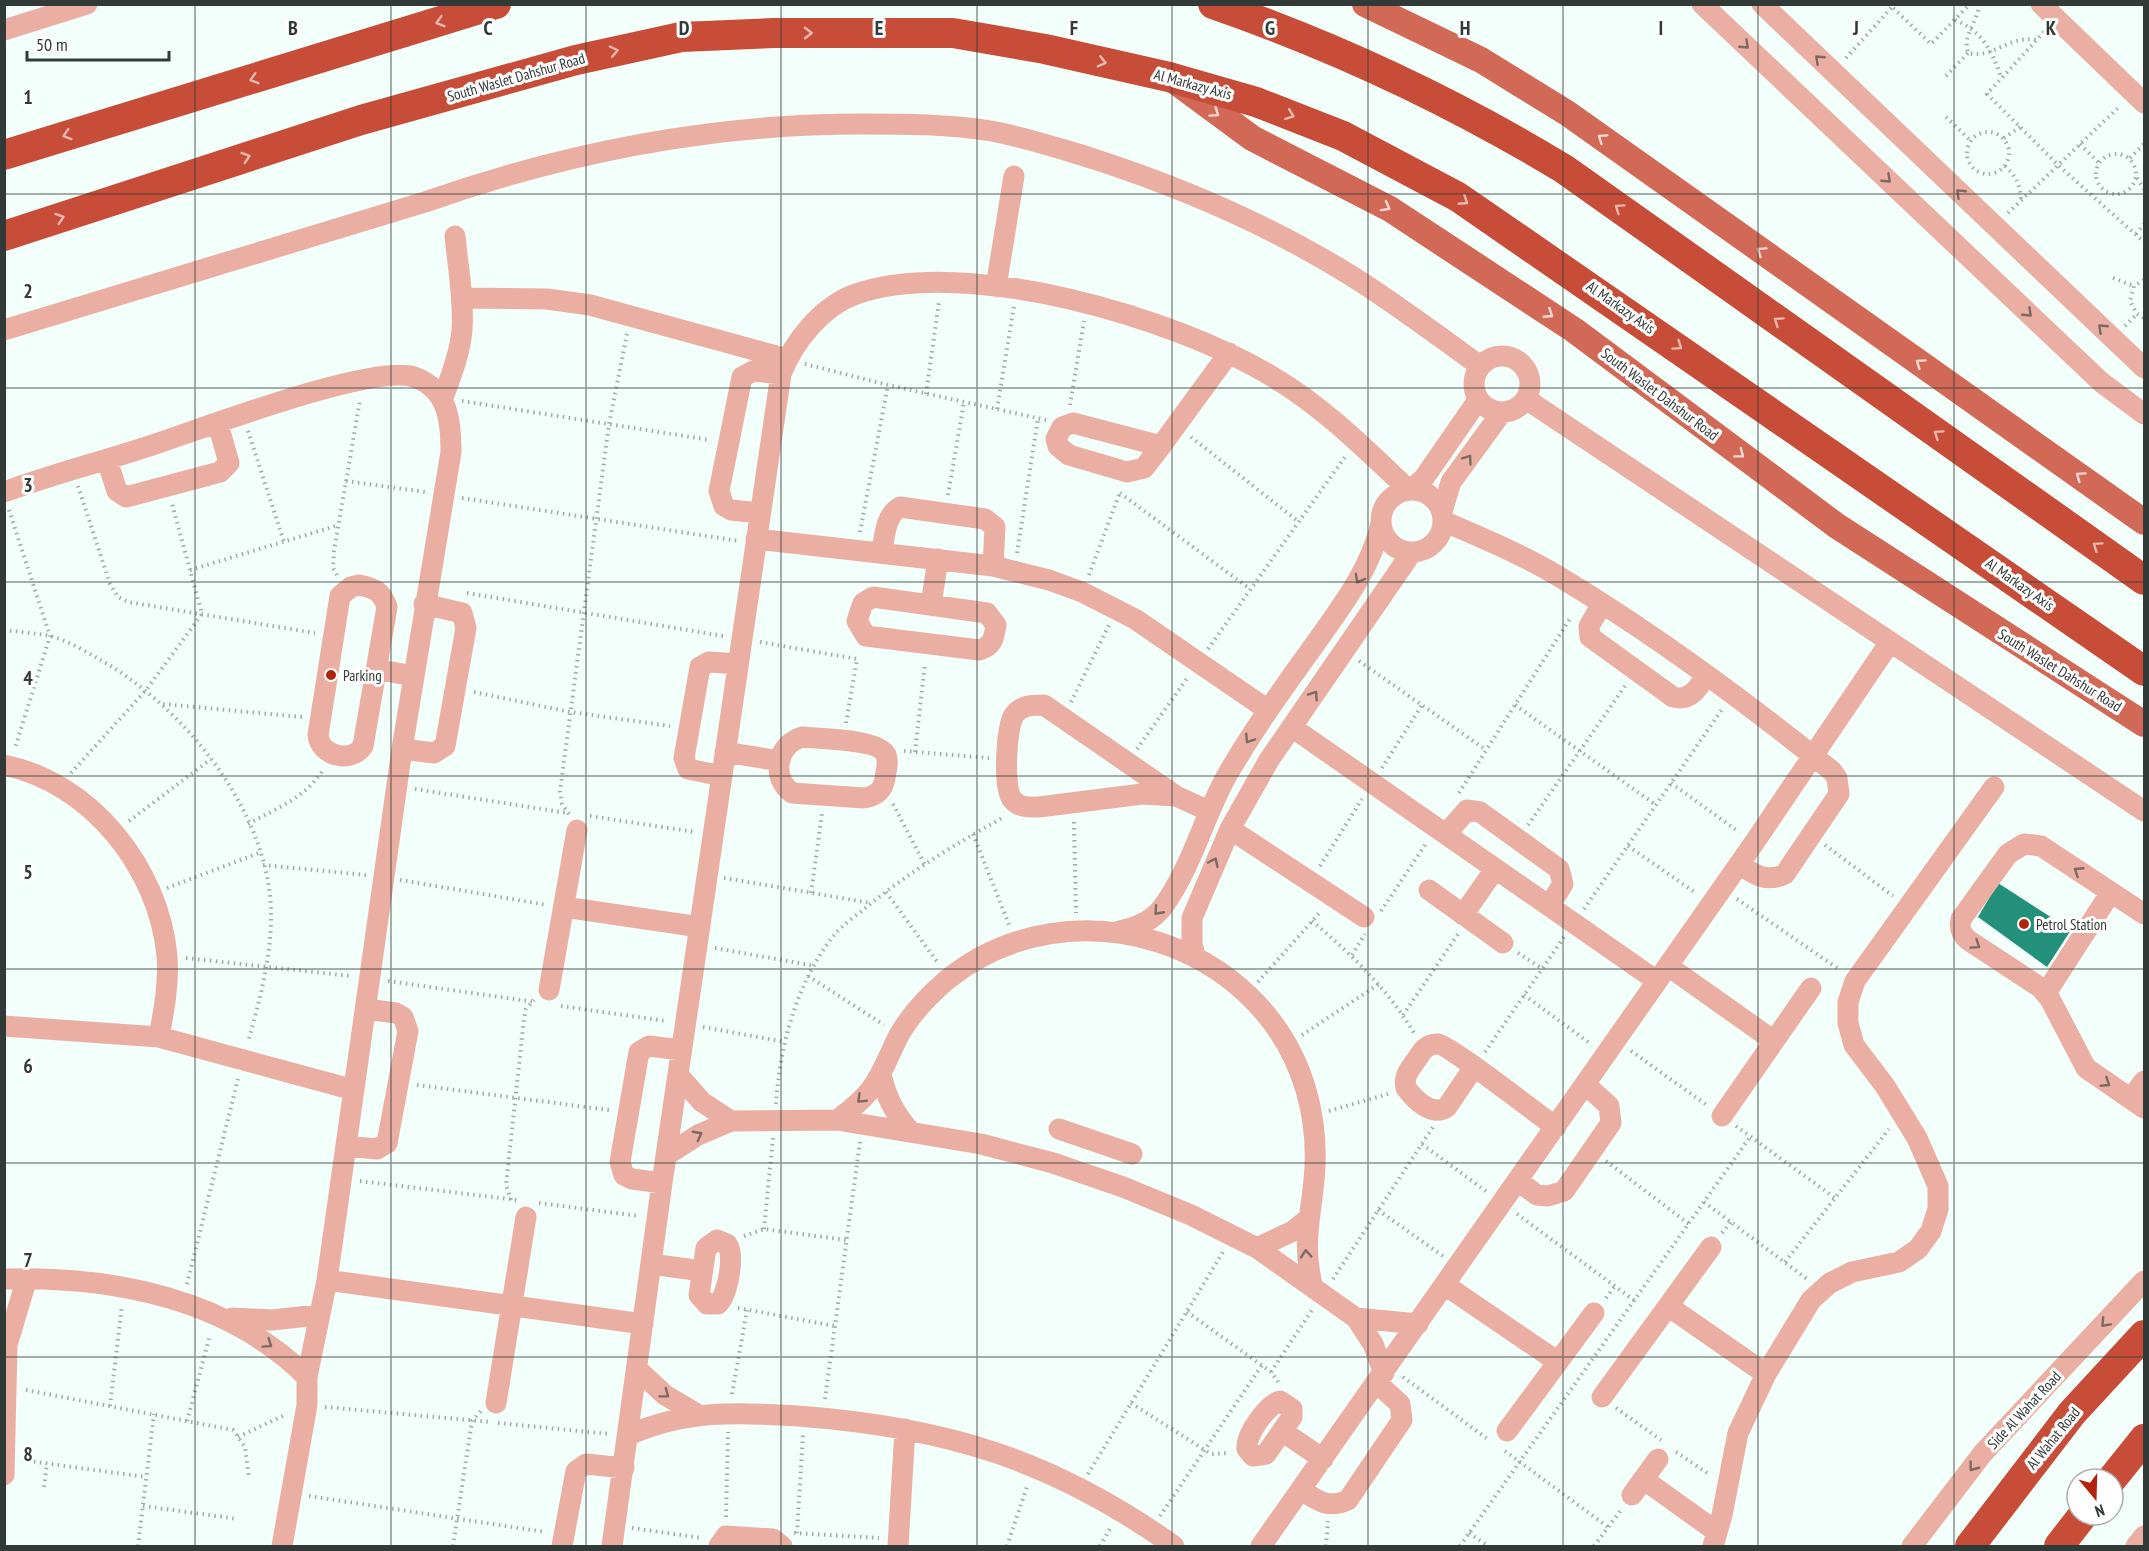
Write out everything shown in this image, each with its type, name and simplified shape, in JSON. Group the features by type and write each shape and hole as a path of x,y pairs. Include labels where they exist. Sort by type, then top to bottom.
{"highway":[{"path":"4,155 496,4"},
{"path":"1213,4 1328,46 1389,73 1507,134 1564,169 2145,580"},
{"name":"South Waslet Dahshur Road","path":"4,236 362,120 576,60 681,37 773,33 953,33 1045,49"},
{"name":"Al Markazy Axis","path":"1045,49 1169,77 1256,102 1343,136 1458,196 2145,671"},
{"name":"Al Wahat Road","path":"1970,1546 2072,1413 2145,1335"},
{"path":"2122,1467 2141,1444"},
{"path":"2059,1546 2074,1527"}],"main road":[{"path":"1365,4 1481,60 1567,113 2145,522"},
{"name":"South Waslet Dahshur Road","path":"1169,77 1252,138 1390,209 1574,330 1837,526 2145,724"}],"street":[{"path":"4,30 87,4"},
{"path":"1702,4 2101,382 2145,414"},
{"path":"1762,4 2145,368"},
{"path":"2049,12 2139,97"},
{"path":"4,330 425,202 482,182 599,151 714,132 813,124 880,124 991,131 1072,152 1167,185 1260,226 1348,274 1480,366"},
{"path":"1006,288 1014,176"},
{"path":"282,1546 307,1405 307,1377 327,1280 402,749 451,435 443,398 455,363 462,331 462,298 455,236"},
{"path":"614,1536 657,1218 755,541 784,367 826,310 854,295 887,286 941,283 1006,288 1087,304 1175,329 1228,353 1318,406 1410,490 1430,495 1442,516 1594,599 1732,695 1814,756 1837,778 1839,794 1785,874 1775,879 1758,878 1739,864"},
{"path":"462,298 547,299 631,315 784,367"},
{"path":"1161,446 1080,424 1067,424 1058,432 1056,439 1062,451 1127,472 1144,468 1161,446 1176,426 1228,353"},
{"path":"1500,356 1508,356 1522,364 1530,385 1526,399 1515,409 1502,412 1489,409 1478,400 1473,386 1480,366 1493,357 1500,356"},
{"path":"760,513 731,510 724,506 720,499 728,443 742,377 753,371 784,367"},
{"path":"6,499 73,470 364,379 393,374 412,376 430,385 443,398"},
{"path":"1526,399 2145,811"},
{"path":"1478,400 1430,471 1410,490 1391,498 1381,515 1383,533 1395,548 1412,552 1431,546 1442,530 1442,516 1451,482 1502,412"},
{"path":"107,460 117,491 126,497 220,472 229,463 218,424"},
{"path":"882,552 888,522 893,511 900,507 985,519 995,527 1004,568"},
{"path":"1119,932 1148,921 1160,910 1186,865 1209,811 1245,745 1357,584 1372,552 1381,524"},
{"path":"755,541 856,548 1004,568 1082,592 1117,609 1268,710"},
{"path":"1196,958 1192,945 1191,918 1230,829 1269,760 1412,552"},
{"path":"931,605 938,559"},
{"path":"351,587 375,589 385,599 387,607 363,747 359,752 347,756 327,752 318,742 340,597 351,587"},
{"path":"402,749 434,753 445,746 457,688 466,628 465,620 462,613 426,595"},
{"path":"873,597 931,605 987,613 996,625 993,641 985,649 866,636 857,621 859,608 873,597"},
{"path":"1594,599 1589,626 1590,637 1636,671 1680,698 1686,698 1692,694 1706,676"},
{"path":"1261,1546 1754,843 1890,642"},
{"path":"722,776 688,769 684,758 700,667 709,662 738,664"},
{"path":"376,669 413,676"},
{"path":"1176,796 1142,794 1023,807 1012,799 1008,789 1009,729 1015,714 1028,705 1044,705 1064,716 1176,796 1209,811"},
{"path":"1293,728 1574,923 1663,973 1774,1041"},
{"path":"802,737 876,745 882,749 888,762 884,786 872,797 792,793 785,787 778,771 787,745 802,737"},
{"path":"725,752 780,761"},
{"path":"7,766 58,787 88,807 114,832 135,862 152,894 162,924 167,956 167,997 159,1037"},
{"path":"1658,1459 1637,1487 1715,1539 1738,1433 1766,1374 1811,1300 1830,1283 1852,1272 1899,1262 1918,1249 1931,1231 1938,1209 1938,1186 1922,1147 1902,1112 1854,1045 1848,1023 1848,1002 1855,981 1994,787"},
{"path":"1441,831 1467,810 1474,810 1518,839 1562,873 1563,884 1549,906"},
{"path":"545,1000 564,908 573,822"},
{"path":"1230,829 1370,920"},
{"path":"2145,914 2041,846 2024,844 2008,854 1961,919 1961,931 1968,940 2046,993 2086,1068 2138,1104 2145,1081"},
{"path":"1466,917 1495,869"},
{"path":"1429,890 1503,943"},
{"path":"2046,993 2111,892"},
{"path":"564,908 699,936"},
{"path":"837,1120 869,1092 881,1074 899,1035 929,996 949,978 992,951 1045,933 1076,929 1119,932 1163,943 1196,958 1248,994 1270,1018 1288,1045 1307,1092 1312,1116 1314,1179 1306,1254 1318,1291"},
{"path":"1722,1116 1811,988"},
{"path":"347,1146 377,1149 387,1143 399,1083 406,1024 403,1017 396,1013 366,1009"},
{"path":"4,1026 159,1037 354,1090"},
{"path":"1474,1068 1447,1107 1433,1112 1406,1088 1406,1075 1424,1049 1430,1045 1444,1045 1556,1127"},
{"path":"662,1183 632,1179 624,1175 620,1162 639,1052 649,1046 681,1050"},
{"path":"881,1074 886,1095 895,1114 909,1130"},
{"path":"679,1076 702,1102 731,1121"},
{"path":"1518,1181 1538,1195 1548,1196 1564,1191 1611,1123 1611,1114 1604,1099 1585,1084"},
{"path":"667,1155 698,1135 731,1121 837,1120 909,1130 981,1144 1087,1175 1191,1215 1257,1248 1356,1318 1373,1344 1381,1378 1400,1404 1402,1420 1348,1500 1331,1505 1321,1503 1301,1490"},
{"path":"1059,1129 1132,1154"},
{"path":"1087,1175 1099,1142"},
{"path":"496,1403 527,1207"},
{"path":"1257,1248 1293,1231 1308,1219"},
{"path":"723,1241 729,1247 723,1298 718,1304 707,1304 700,1299 702,1271 708,1244 723,1241"},
{"path":"1602,1397 1711,1247"},
{"path":"651,1264 702,1271"},
{"path":"5,1466 5,1363 12,1325 27,1278"},
{"path":"4,1279 87,1281 124,1287 183,1302 220,1316 270,1345 307,1377"},
{"path":"327,1280 643,1324"},
{"name":"Side Al Wahat Road","path":"1912,1546 1983,1453 2145,1281"},
{"path":"1445,1285 1558,1362"},
{"path":"1668,1306 1766,1374"},
{"path":"1507,1431 1594,1313"},
{"path":"220,1316 272,1320 318,1315"},
{"path":"1356,1318 1418,1324"},
{"path":"638,1370 665,1395 697,1414"},
{"path":"1280,1401 1289,1406 1293,1413 1282,1431 1263,1456 1253,1456 1246,1445 1270,1406 1280,1401"},
{"path":"628,1435 662,1422 697,1414 728,1414 813,1417 950,1437 1034,1466 1080,1486 1174,1546"},
{"path":"898,1543 905,1429"},
{"path":"1282,1431 1323,1459"},
{"path":"563,1540 576,1470 586,1464 624,1468"},
{"path":"2136,1546 2145,1536"},
{"path":"722,1541 773,1539 787,1541"}],"path":[{"path":"1833,72 1891,6 1931,44 1970,4"},
{"path":"1946,76 1968,53 1967,35 1979,4"},
{"path":"2049,12 2036,40 1987,94 2058,165 2145,242"},
{"path":"1955,20 1971,28 1991,52 2001,77"},
{"path":"1968,53 1980,56 2017,39 2036,40"},
{"path":"1995,226 2080,144 2139,97"},
{"path":"1946,117 1970,140"},
{"path":"2004,138 2020,127"},
{"path":"1983,132 1997,134 2004,138 2009,152 2005,166 1993,174 1978,172 1972,168 1966,154 1970,140 1983,132"},
{"path":"2080,144 2099,163"},
{"path":"2130,158 2145,144"},
{"path":"2137,178 2134,184 2123,193 2109,193 2103,189 2096,177 2099,163 2110,154 2117,153 2130,158 2137,178 2145,189"},
{"path":"2005,166 2015,175 2020,187 2021,200"},
{"path":"2096,199 2103,189"},
{"path":"2136,234 2145,224"},
{"path":"2113,278 2134,286"},
{"path":"2145,280 2134,286 2130,293 2132,308 2145,318"},
{"path":"926,394 941,283"},
{"path":"997,409 1006,288"},
{"path":"784,367 888,386 1067,424 1087,304"},
{"path":"573,822 562,804 560,791 609,424 631,315"},
{"path":"351,587 340,579 333,568 364,379"},
{"path":"856,548 888,386"},
{"path":"443,398 728,443"},
{"path":"944,513 964,402"},
{"path":"243,416 284,542"},
{"path":"1004,568 1038,418"},
{"path":"1176,426 1299,522"},
{"path":"1128,761 1356,441"},
{"path":"73,470 110,584 118,597 128,602 334,635"},
{"path":"1082,592 1127,472"},
{"path":"346,481 755,541"},
{"path":"168,487 202,614"},
{"path":"1119,493 1250,589"},
{"path":"6,499 50,636 7,766"},
{"path":"190,570 339,525"},
{"path":"426,595 584,613 857,659"},
{"path":"1352,955 1370,920 1441,831 1486,750 1515,705 1594,599"},
{"path":"1064,716 1117,609"},
{"path":"58,787 146,690 202,614"},
{"path":"4,630 50,636 84,651 146,690 163,704 211,759 248,824 259,853 270,895 267,967 183,1302"},
{"path":"843,741 862,632"},
{"path":"915,752 927,643"},
{"path":"1344,650 1486,750"},
{"path":"1518,839 1636,671"},
{"path":"457,688 570,712 689,728"},
{"path":"1474,1068 1732,695"},
{"path":"163,704 320,719"},
{"path":"1515,705 1656,805"},
{"path":"882,749 1008,760"},
{"path":"248,824 312,787 323,769 327,752"},
{"path":"114,832 211,759"},
{"path":"1671,783 1754,843"},
{"path":"884,786 925,865"},
{"path":"397,787 573,822 714,835"},
{"path":"811,893 825,795"},
{"path":"1073,803 1076,929"},
{"path":"764,1229 776,1119 778,1070 789,1022 808,976 836,933 871,903 974,834 1023,807"},
{"path":"974,834 1016,941"},
{"path":"1811,835 1909,907"},
{"path":"1628,846 1716,896 1855,981"},
{"path":"152,894 259,853"},
{"path":"262,865 384,877 564,908"},
{"path":"708,876 871,903"},
{"path":"886,892 949,978"},
{"path":"1248,994 1333,897"},
{"path":"1403,1015 1466,917"},
{"path":"1312,921 1352,955 1379,984 1403,1015 1424,1049"},
{"path":"699,936 815,966"},
{"path":"1503,943 1543,969"},
{"path":"167,956 545,1000 785,1042"},
{"path":"808,976 899,1035"},
{"path":"1288,1045 1379,984"},
{"path":"1524,996 1606,1055"},
{"path":"527,1207 511,1200 506,1185 526,1009 545,1000"},
{"path":"399,1083 628,1112"},
{"path":"1312,1116 1406,1088"},
{"path":"1187,1312 1271,1372 1318,1291 1378,1210 1447,1107"},
{"path":"1785,1262 1902,1112"},
{"path":"862,1123 835,1326 787,1541 898,1543"},
{"path":"1460,1546 1750,1137"},
{"path":"1422,1144 1635,1300"},
{"path":"1592,1150 1689,1224"},
{"path":"342,1179 511,1200 527,1207 657,1218"},
{"path":"1704,1202 1822,1290"},
{"path":"1378,1210 1458,1267"},
{"path":"729,1247 739,1239 764,1229 846,1240"},
{"path":"1080,1486 1233,1236"},
{"path":"110,1406 124,1287"},
{"path":"723,1298 730,1304 747,1310 835,1326"},
{"path":"614,1536 722,1541 728,1414 747,1310"},
{"path":"187,1421 220,1316"},
{"path":"1150,1530 1262,1365"},
{"path":"1578,1381 1728,1487"},
{"path":"6,1386 233,1430 245,1448 249,1478"},
{"path":"453,1546 472,1421 478,1413 496,1403"},
{"path":"1131,1403 1205,1450 1218,1455 1246,1445"},
{"path":"238,1437 307,1405 628,1435"},
{"path":"138,1546 154,1414"},
{"path":"44,1487 47,1463"},
{"path":"5,1466 47,1463 146,1477"},
{"path":"1007,1546 1034,1466"},
{"path":"1594,1546 1637,1487"},
{"path":"292,1494 457,1519 563,1540"},
{"path":"1326,1546 1331,1505"},
{"path":"143,1506 238,1520"},
{"path":"1469,1533 1488,1546"}],"building":[{"name":"Petrol Station","path":"1998,883 2071,930 2047,967 1978,917"}],"place":[{"name":"Parking","path":"331,675"},
{"name":"Petrol Station","path":"2024,924"}]}
